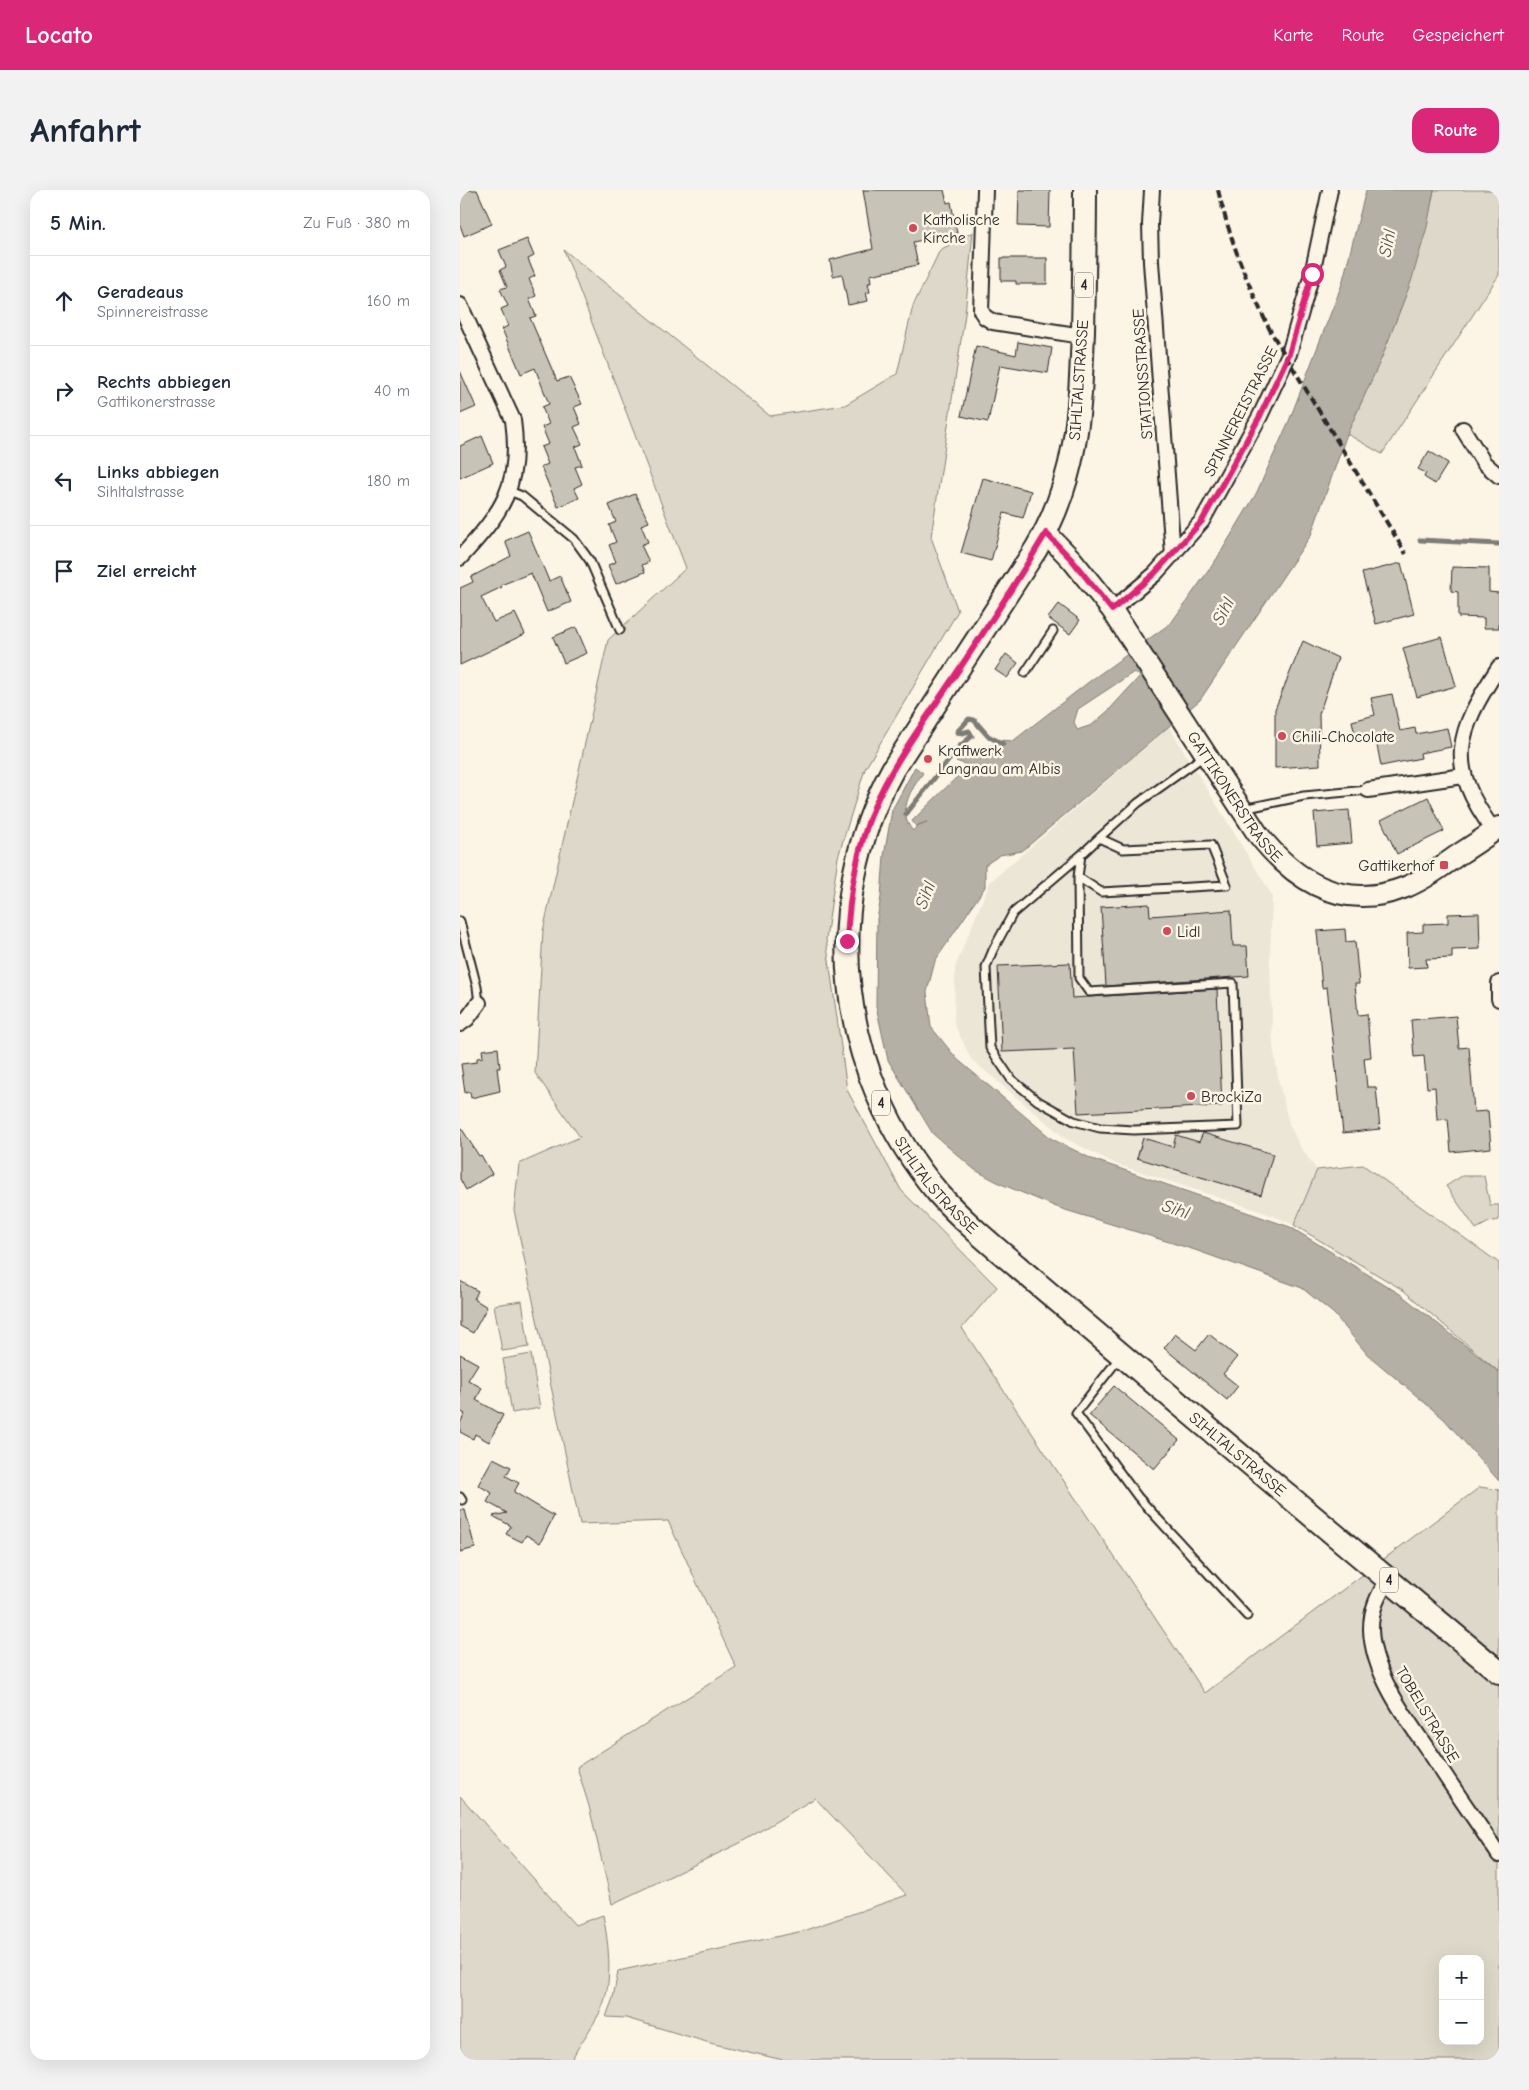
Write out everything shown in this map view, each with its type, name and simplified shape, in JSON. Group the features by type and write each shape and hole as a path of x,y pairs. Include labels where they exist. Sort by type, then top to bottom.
{"main road":[{"name":"SIHLTALSTRASSE","path":"1085,190 1080,403 1074,446 1059,505 1046,533 898,762 877,801 862,844 853,884 848,922 848,976 854,1019 868,1071 893,1126 917,1165 939,1193 968,1223 1499,1672"},
{"name":"GATTIKONERSTRASSE","path":"1046,533 1072,560 1112,610 1241,809 1269,848 1281,860 1314,885 1335,894 1358,895 1381,894 1405,887 1427,876 1496,829"}],"street":[{"path":"985,190 981,311 985,317 993,322 1082,336"},
{"name":"STATIONSSTRASSE","path":"1152,190 1151,262 1173,555"},
{"name":"SPINNEREISTRASSE","path":"1112,610 1173,555 1202,521 1260,416 1289,354 1312,274 1330,190"},
{"path":"460,305 513,420 516,439 509,491 503,506 460,558"},
{"path":"1464,429 1484,463 1499,476"},
{"path":"1496,829 1478,809 1464,776 1462,750 1464,732 1478,699 1499,667"},
{"path":"1368,790 1464,776"},
{"path":"1499,983 1499,999"},
{"path":"460,1024 467,1019 479,1003"},
{"name":"TOBELSTRASSE","path":"1388,1580 1374,1604 1371,1620 1372,1640 1382,1675 1418,1736 1499,1855"}],"lane":[{"path":"509,491 522,496 574,539 590,561 620,630"},
{"path":"1025,673 1052,631"},
{"path":"1081,855 1078,877 1079,978 1090,992 1233,983 1238,1126 1134,1130 1100,1128 1074,1121 1038,1101 1011,1079 990,1048 986,967 992,950 1013,913 1138,803 1206,755"},
{"path":"1241,809 1304,796 1368,790"},
{"path":"1078,877 1101,892 1227,885 1211,845 1123,849 1099,838"},
{"path":"460,921 477,987 479,1003"},
{"path":"1122,1355 1076,1413 1138,1497 1247,1616"}],"shaded area":[{"path":"1434,190 1499,190 1499,275 1382,454 1347,434 1374,374 1409,284"},
{"path":"973,232 965,314 931,537 958,611 865,769 838,857 826,939 847,1090 901,1190 997,1287 962,1328 1205,1693 1480,1487 1499,1490 1499,2060 783,2060 710,2043 626,2018 606,2017 613,1998 618,1971 803,1931 907,1895 815,1798 740,1843 612,1904 589,1806 577,1767 736,1667 668,1521 580,1524 514,1210 519,1164 580,1137 535,1073 543,931 608,640 686,568 564,250 770,416 845,405 897,374 913,306 940,250"},
{"path":"1169,727 1272,895 1270,964 1273,1046 1279,1083 1289,1124 1301,1148 1317,1170 1294,1225 1266,1213 1116,1164 1066,1139 971,1059 954,1023 955,967 990,882"},
{"path":"1363,1165 1499,1263 1499,1372 1403,1290 1294,1225 1317,1170"},
{"path":"1462,1176 1484,1176 1490,1205 1499,1205 1499,1220 1489,1222 1476,1229 1446,1186"},
{"path":"522,1301 529,1347 502,1351 494,1305"},
{"path":"531,1354 540,1408 512,1413 503,1359"},
{"path":"460,1796 575,1925 603,1915 609,1965 607,1991 599,2014 571,2060 460,2060"}],"water":[{"name":"Sihl","path":"1366,190 1434,190 1427,227 1411,282 1382,357 1347,434 1311,535 1200,700 1022,851 1000,855 985,865 985,887 935,961 927,992 931,1027 957,1059 1052,1139 1092,1159 1290,1227 1400,1294 1499,1372 1499,1481 1444,1419 1367,1354 1334,1314 1302,1288 1195,1250 1059,1208 1001,1184 975,1170 933,1134 888,1060 876,1006 877,919 881,897 884,856 892,810 915,767 923,773 907,801 906,816 908,824 913,831 918,825 916,826 912,821 967,767 967,765 956,761 965,750 995,745 1001,740 1013,741 1090,681 1171,623 1216,560 1256,494 1289,421 1342,284","holes":["1134,672 1140,676 1109,710 1092,725 1077,730 1074,722 1078,709"]}],"building":[{"path":"460,190 477,190 492,224 464,236 460,225"},
{"name":"Katholische Kirche","path":"863,190 944,190 947,203 951,202 957,233 913,242 918,265 870,275 871,283 868,283 870,292 866,293 868,301 848,305 842,274 833,276 830,260 873,249"},
{"path":"1019,190 1050,190 1049,227 1018,226"},
{"path":"527,239 534,256 528,259 535,276 529,279 536,296 529,299 536,316 530,318 557,381 569,377 582,404 574,407 581,424 574,427 582,444 575,447 582,465 575,467 582,484 574,488 579,498 558,507 541,467 548,464 541,447 549,444 542,427 549,424 542,407 549,404 535,368 521,374 502,329 508,326 501,309 508,306 500,289 507,287 500,270 506,267 499,250"},
{"path":"1001,258 1047,258 1047,284 1016,284 1016,281 1001,281"},
{"path":"1018,342 1052,348 1048,373 1000,365 988,422 961,416 976,346 1016,355"},
{"path":"460,371 476,407 460,414"},
{"path":"482,436 493,463 460,478 460,446"},
{"path":"1429,451 1448,463 1435,484 1424,477 1426,473 1418,469"},
{"path":"983,478 1031,491 1023,518 1004,513 991,561 961,553"},
{"path":"635,494 649,522 641,525 648,542 641,545 649,562 642,565 645,572 616,584 608,565 616,562 609,545 616,542 609,525 616,522 609,505"},
{"path":"528,531 549,581 560,576 571,602 547,612 531,573 501,585 502,587 481,597 494,622 515,613 525,634 460,665 460,588 473,582 471,577 511,556 505,541"},
{"path":"1401,563 1414,614 1376,624 1362,573"},
{"path":"1452,567 1489,568 1489,592 1499,593 1499,628 1484,628 1484,618 1458,617 1458,592 1451,591"},
{"path":"1059,604 1080,620 1070,634 1048,618"},
{"path":"576,627 587,653 564,663 553,637"},
{"path":"1442,637 1456,686 1417,697 1403,648"},
{"path":"1303,641 1338,658 1319,714 1320,765 1275,768 1275,709"},
{"path":"1006,654 1018,663 1007,678 995,670"},
{"path":"1392,694 1400,731 1415,728 1416,734 1447,728 1451,747 1420,753 1421,758 1381,766 1375,735 1356,739 1352,721 1375,715 1371,698"},
{"path":"1428,797 1444,831 1397,854 1381,820"},
{"path":"1349,810 1352,843 1317,846 1314,813"},
{"name":"Lidl","path":"1149,904 1150,916 1231,910 1233,946 1247,946 1249,976 1106,986 1101,907"},
{"path":"1479,913 1480,949 1452,950 1452,958 1426,959 1427,967 1408,968 1407,933 1423,932 1423,924 1448,923 1448,914"},
{"path":"1345,929 1346,942 1355,941 1359,984 1355,984 1358,1015 1367,1014 1371,1057 1364,1058 1367,1087 1376,1087 1380,1129 1343,1133 1327,987 1322,988 1317,931"},
{"path":"1070,963 1072,998 1217,989 1222,1106 1078,1113 1074,1049 1002,1052 998,966"},
{"path":"1456,1016 1459,1048 1469,1047 1474,1112 1488,1111 1491,1148 1451,1152 1448,1119 1437,1120 1435,1087 1427,1088 1424,1056 1414,1057 1411,1020"},
{"path":"498,1048 500,1068 497,1068 500,1091 471,1098 470,1092 465,1093 461,1064 477,1062 477,1058 483,1057 482,1050"},
{"path":"460,1126 492,1174 466,1190 460,1179"},
{"path":"1203,1133 1273,1154 1261,1195 1137,1158 1143,1138 1173,1147 1176,1135 1199,1142"},
{"path":"460,1281 478,1291 474,1299 487,1307 473,1333 460,1326"},
{"path":"1175,1334 1196,1350 1209,1334 1237,1357 1223,1374 1238,1386 1227,1400 1164,1348"},
{"path":"460,1354 478,1364 468,1380 482,1388 476,1400 503,1415 489,1442 475,1434 473,1439 460,1432 460,1423 465,1414 460,1411"},
{"path":"1114,1386 1179,1440 1154,1469 1089,1415"},
{"path":"493,1458 511,1467 506,1476 519,1483 514,1492 554,1516 540,1543 526,1535 522,1542 506,1534 511,1526 493,1516 507,1513 487,1502 492,1493 478,1485"},
{"path":"460,1510 465,1510 475,1548 460,1552"}],"waterway":[{"path":"1420,540 1499,544"},
{"path":"906,814 959,747 972,736 969,731 957,732 969,719 974,720 988,736 1003,744"}],"railway":[{"path":"1218,190 1240,262 1271,332 1406,554"}],"place":[{"name":"Katholische Kirche","path":"913,228"},
{"name":"Chili-Chocolate","path":"1282,736"},
{"name":"Kraftwerk Langnau am Albis","path":"928,759"},
{"name":"Gattikerhof","path":"1444,865"},
{"name":"Lidl","path":"1167,931"},
{"name":"BrockiZa","path":"1191,1096"}],"route":[{"path":"847,941 850,903 857,862 874,807 893,769 948,687 1046,533 1072,560 1112,610 1154,574 1202,521 1260,416 1289,354 1312,274"}]}
